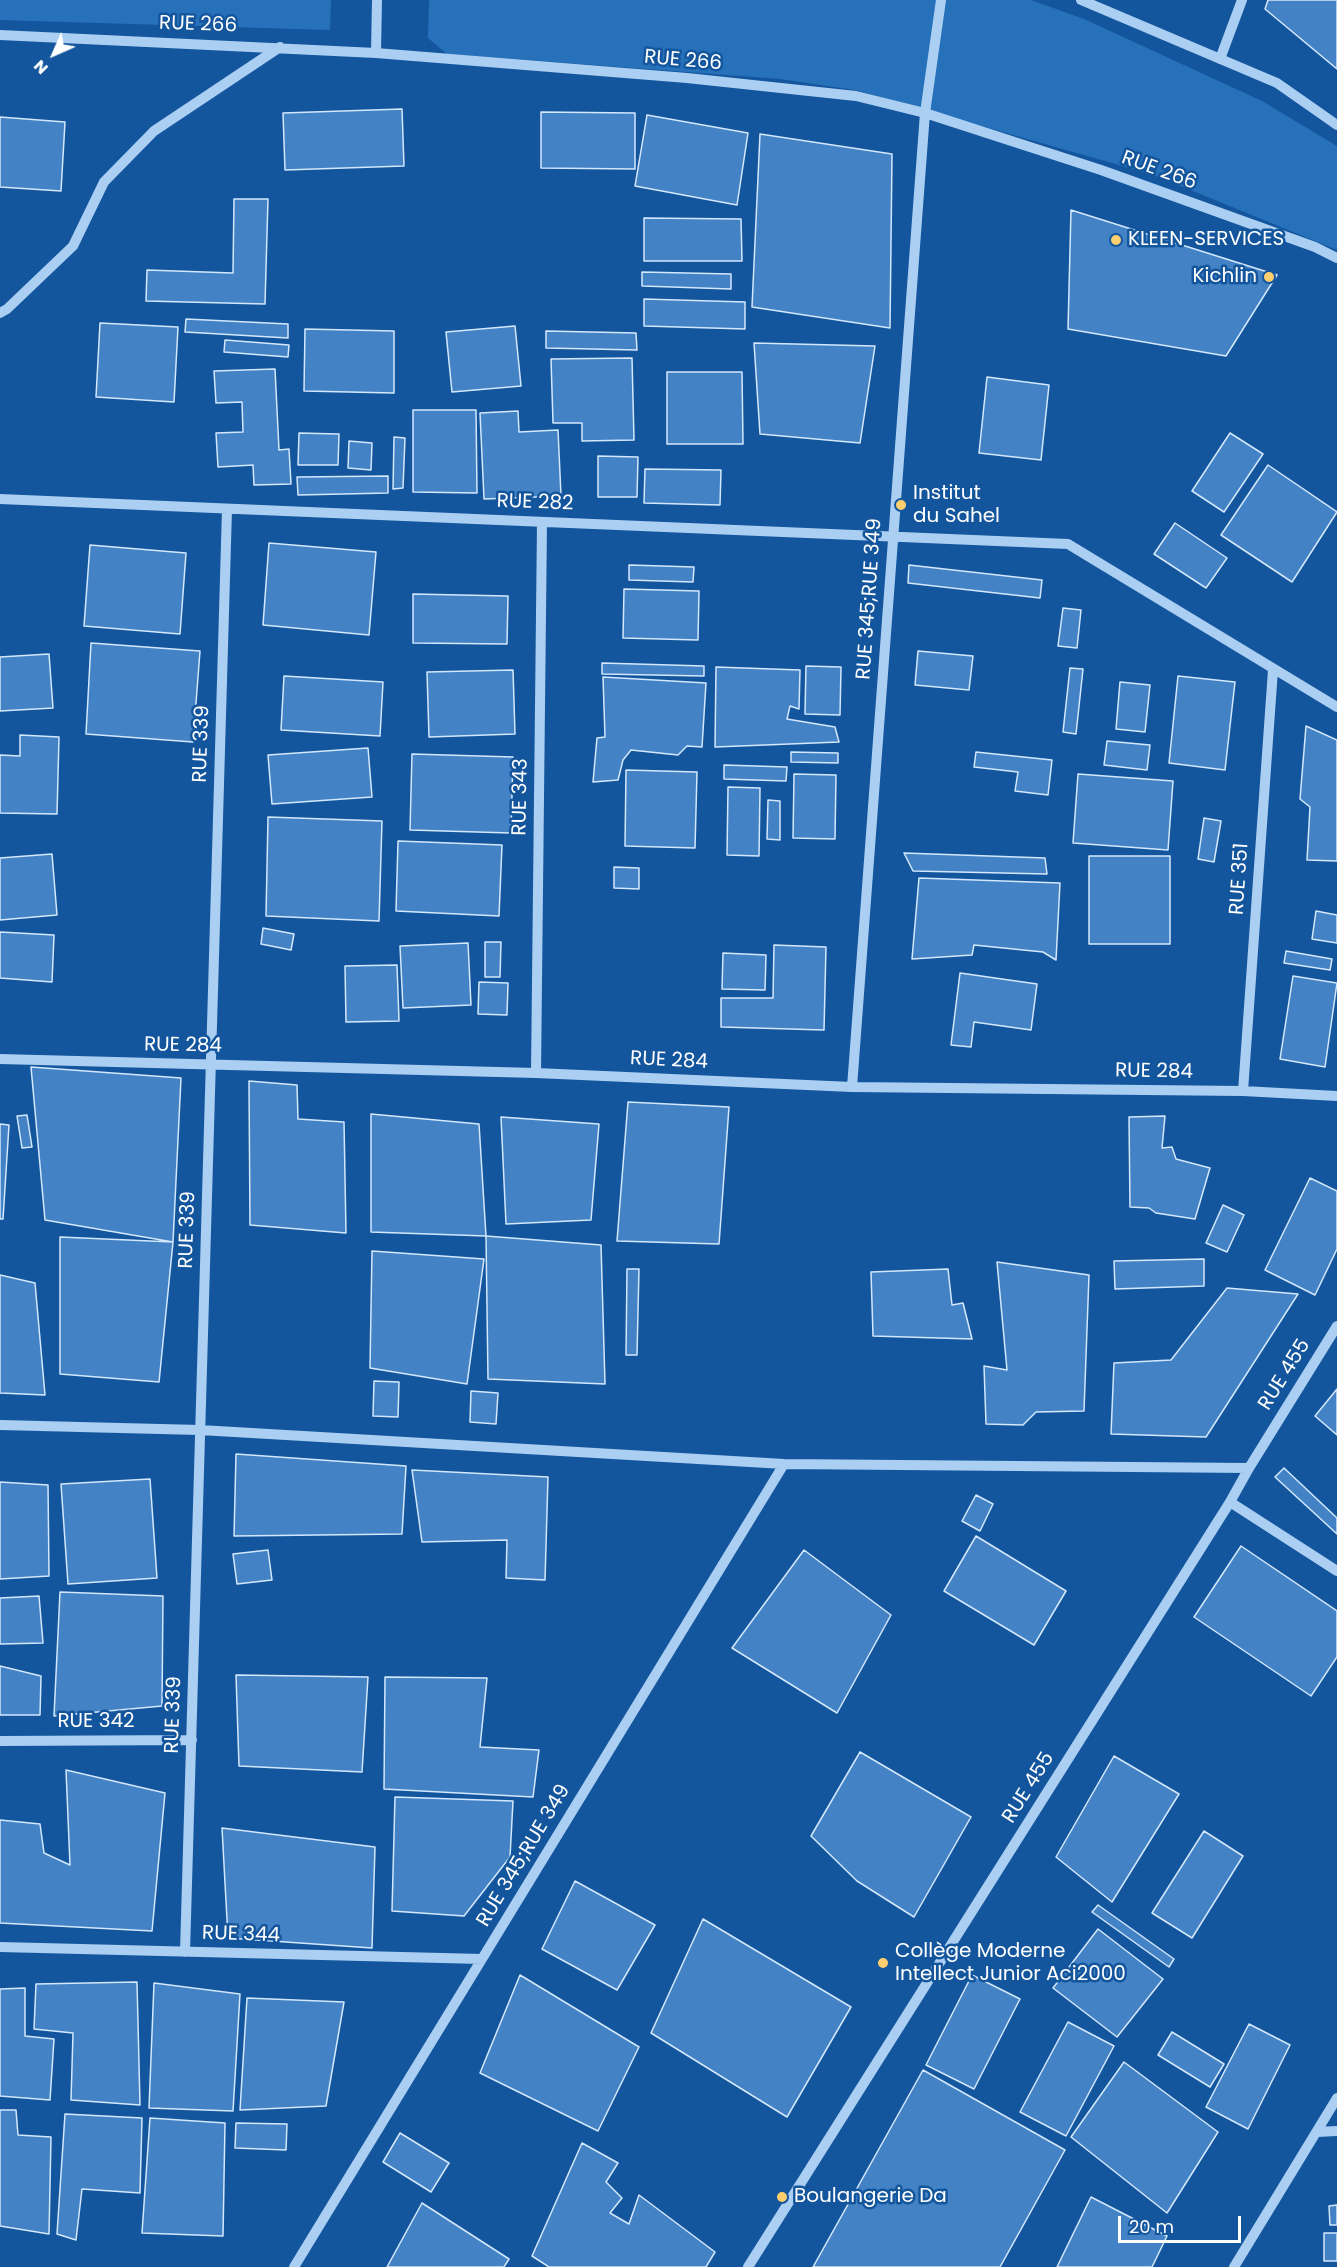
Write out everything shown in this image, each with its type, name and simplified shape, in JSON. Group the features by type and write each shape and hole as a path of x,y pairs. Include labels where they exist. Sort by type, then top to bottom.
{"street":[{"path":"376,53 377,0"},
{"name":"RUE 345;RUE 349","path":"852,1087 925,113 941,0"},
{"path":"1081,0 1277,83 1337,125"},
{"path":"1220,59 1242,0"},
{"name":"RUE 266","path":"0,35 280,46 687,78 856,96 925,113 1101,170 1315,247 1337,258"},
{"path":"0,313 73,246 104,182 153,131 280,46"},
{"name":"RUE 282","path":"0,499 1068,544 1274,670"},
{"name":"RUE 339","path":"185,1952 227,509"},
{"name":"RUE 343","path":"536,1073 542,522"},
{"path":"1274,670 1337,707"},
{"name":"RUE 351","path":"1243,1091 1274,670"},
{"name":"RUE 284","path":"0,1059 536,1073 852,1087 1243,1091 1337,1096"},
{"name":"RUE 455","path":"748,2267 1230,1502 1337,1326"},
{"path":"0,1425 200,1430 784,1464 1249,1468"},
{"name":"RUE 345;RUE 349","path":"294,2267 784,1464"},
{"path":"1230,1502 1337,1571"},
{"name":"RUE 342","path":"0,1741 192,1740"},
{"name":"RUE 344","path":"0,1947 482,1959"},
{"path":"1234,2267 1337,2098"},
{"path":"1317,2132 1337,2130"}],"shaded area":[{"path":"0,0 331,0 330,30 0,20"},
{"path":"429,0 1031,0 1084,19 1262,101 1337,146 1337,250 1154,175 855,90 780,79 447,54 428,38"}],"building":[{"path":"1268,0 1337,0 1337,69 1265,9"},
{"path":"402,109 404,166 285,170 283,113"},
{"path":"541,112 635,113 635,169 541,168"},
{"path":"647,115 748,133 737,205 635,186"},
{"path":"0,117 65,122 61,191 0,187"},
{"path":"760,134 892,154 890,328 752,307"},
{"path":"234,199 268,199 265,304 146,301 147,270 233,273"},
{"path":"1071,210 1277,275 1226,356 1068,329"},
{"path":"644,218 741,219 742,261 644,261"},
{"path":"642,272 731,274 731,289 642,286"},
{"path":"644,299 745,302 745,329 644,326"},
{"path":"186,319 288,324 288,338 185,332"},
{"path":"100,323 178,327 174,402 96,397"},
{"path":"515,326 521,386 452,392 446,332"},
{"path":"305,329 394,331 394,393 304,391"},
{"path":"546,331 636,333 637,350 546,348"},
{"path":"225,340 289,345 288,357 224,352"},
{"path":"754,343 875,346 860,443 760,434"},
{"path":"632,358 634,440 582,441 582,423 553,423 551,359"},
{"path":"275,369 279,450 289,449 291,484 254,485 253,465 218,467 216,433 243,432 242,402 216,403 214,371"},
{"path":"667,372 742,372 743,444 667,444"},
{"path":"987,377 1049,385 1041,460 979,453"},
{"path":"413,410 476,410 477,493 413,492"},
{"path":"518,411 519,432 558,430 561,496 484,499 480,413"},
{"path":"299,433 339,434 338,465 298,465"},
{"path":"1230,433 1263,454 1224,512 1192,491"},
{"path":"394,437 405,438 403,488 393,489"},
{"path":"349,441 372,443 371,470 348,468"},
{"path":"598,456 638,457 637,497 598,497"},
{"path":"1268,465 1337,512 1292,582 1221,535"},
{"path":"645,469 721,470 720,505 644,503"},
{"path":"388,476 388,493 298,495 297,477"},
{"path":"1175,523 1227,558 1206,588 1154,554"},
{"path":"269,543 376,552 369,635 263,625"},
{"path":"90,545 186,553 180,634 84,626"},
{"path":"629,565 694,567 693,582 629,580"},
{"path":"909,565 1042,580 1040,598 908,583"},
{"path":"624,589 699,591 698,640 623,638"},
{"path":"413,594 508,596 507,644 413,643"},
{"path":"1063,608 1081,610 1077,648 1058,646"},
{"path":"91,643 200,651 193,742 86,734"},
{"path":"918,651 973,656 969,690 915,685"},
{"path":"49,654 53,708 0,711 0,657"},
{"path":"602,663 704,666 704,676 602,674"},
{"path":"806,666 841,667 840,715 805,714"},
{"path":"716,667 800,670 799,709 790,706 787,719 835,727 839,742 715,747"},
{"path":"1070,668 1083,669 1076,734 1063,732"},
{"path":"513,670 515,734 429,737 427,672"},
{"path":"284,676 383,682 380,736 281,730"},
{"path":"1178,676 1235,682 1225,770 1169,763"},
{"path":"603,677 706,683 702,747 687,746 678,755 631,750 623,760 618,780 593,782 597,738 605,737"},
{"path":"1120,682 1150,685 1145,732 1116,729"},
{"path":"1306,726 1337,740 1337,861 1307,860 1310,807 1300,799"},
{"path":"20,735 59,737 57,814 0,813 0,755 20,756"},
{"path":"1107,741 1150,745 1147,770 1104,765"},
{"path":"368,748 372,797 272,804 268,755"},
{"path":"791,752 838,753 838,763 791,762"},
{"path":"976,752 1052,760 1048,795 1015,791 1018,772 974,767"},
{"path":"412,754 513,757 511,833 410,830"},
{"path":"724,765 787,767 786,781 724,779"},
{"path":"626,770 697,772 695,848 625,846"},
{"path":"794,774 836,775 835,839 793,838"},
{"path":"1078,774 1173,781 1168,850 1073,843"},
{"path":"728,787 760,788 759,856 727,855"},
{"path":"768,800 780,801 780,840 767,839"},
{"path":"268,817 382,821 379,921 266,916"},
{"path":"1204,818 1221,821 1214,862 1198,859"},
{"path":"398,841 502,845 499,916 396,911"},
{"path":"904,853 1045,858 1047,874 913,871"},
{"path":"52,854 57,915 0,920 0,858"},
{"path":"1089,856 1170,856 1170,944 1089,944"},
{"path":"614,867 639,868 639,889 614,888"},
{"path":"919,878 1060,883 1056,960 1043,952 974,945 972,955 912,959"},
{"path":"1316,911 1337,915 1337,943 1312,939"},
{"path":"263,928 294,934 291,950 261,944"},
{"path":"0,932 54,935 52,982 0,978"},
{"path":"485,942 501,942 500,977 485,977"},
{"path":"468,943 471,1005 403,1008 400,946"},
{"path":"774,945 826,947 824,1030 721,1027 721,998 773,998"},
{"path":"1286,951 1332,959 1330,970 1284,963"},
{"path":"723,953 766,955 765,990 722,989"},
{"path":"397,965 399,1021 346,1022 345,966"},
{"path":"960,973 1037,984 1031,1030 974,1022 971,1047 951,1045"},
{"path":"1293,976 1337,983 1325,1067 1280,1059"},
{"path":"479,982 508,983 507,1015 478,1014"},
{"path":"31,1067 181,1078 173,1242 45,1220"},
{"path":"249,1081 297,1085 298,1119 344,1122 346,1233 250,1225"},
{"path":"628,1102 729,1107 719,1244 617,1241"},
{"path":"371,1114 479,1124 486,1236 371,1232"},
{"path":"27,1115 32,1147 22,1148 17,1116"},
{"path":"1165,1116 1162,1148 1172,1147 1176,1159 1210,1168 1195,1219 1156,1213 1149,1208 1130,1207 1129,1117"},
{"path":"501,1117 599,1124 591,1220 506,1224"},
{"path":"0,1124 9,1125 3,1219 0,1219"},
{"path":"1310,1178 1337,1191 1337,1249 1315,1295 1265,1270"},
{"path":"1223,1205 1244,1215 1227,1252 1206,1243"},
{"path":"486,1236 601,1245 605,1384 488,1379"},
{"path":"60,1237 173,1242 159,1382 60,1374"},
{"path":"372,1251 484,1259 467,1384 370,1368"},
{"path":"1204,1259 1204,1286 1115,1289 1114,1261"},
{"path":"997,1262 1089,1275 1084,1411 1036,1412 1023,1425 986,1424 984,1366 1007,1370"},
{"path":"627,1269 639,1269 637,1355 626,1355"},
{"path":"948,1269 952,1305 963,1303 972,1339 873,1336 871,1272"},
{"path":"0,1275 35,1283 45,1395 0,1393"},
{"path":"1227,1288 1298,1294 1206,1437 1111,1434 1114,1363 1171,1360"},
{"path":"374,1381 399,1382 398,1417 373,1416"},
{"path":"1337,1389 1337,1435 1315,1416"},
{"path":"471,1391 498,1393 496,1424 470,1422"},
{"path":"236,1454 406,1466 402,1534 234,1536"},
{"path":"1284,1468 1337,1518 1337,1534 1275,1477"},
{"path":"412,1470 548,1477 545,1580 506,1578 507,1540 422,1542"},
{"path":"150,1479 157,1578 68,1584 61,1484"},
{"path":"0,1482 48,1485 49,1576 0,1579"},
{"path":"976,1495 993,1504 980,1531 962,1521"},
{"path":"976,1536 1066,1591 1034,1645 944,1591"},
{"path":"1241,1546 1337,1611 1337,1657 1311,1696 1194,1617"},
{"path":"268,1550 272,1580 237,1584 233,1554"},
{"path":"804,1550 891,1615 837,1713 732,1648"},
{"path":"60,1592 163,1596 162,1706 54,1716"},
{"path":"39,1596 43,1643 0,1644 0,1598"},
{"path":"0,1666 41,1676 40,1715 0,1715"},
{"path":"236,1675 368,1677 362,1772 239,1766"},
{"path":"385,1677 487,1678 480,1747 539,1750 533,1797 384,1789"},
{"path":"860,1752 971,1817 914,1917 857,1881 811,1836"},
{"path":"1114,1756 1179,1794 1112,1902 1056,1857"},
{"path":"66,1770 165,1793 152,1931 0,1923 0,1820 40,1824 44,1853 70,1865"},
{"path":"395,1797 513,1801 510,1857 464,1916 392,1911"},
{"path":"222,1828 375,1847 372,1948 228,1938"},
{"path":"1204,1831 1243,1856 1192,1938 1152,1913"},
{"path":"575,1881 655,1925 617,1990 542,1949"},
{"path":"1098,1905 1174,1959 1169,1967 1092,1912"},
{"path":"703,1919 851,2007 787,2117 651,2033"},
{"path":"1098,1929 1163,1979 1117,2037 1053,1988"},
{"path":"520,1975 639,2047 598,2131 480,2073"},
{"path":"972,1975 1020,1999 974,2089 926,2065"},
{"path":"137,1982 140,2105 71,2100 73,2033 34,2029 36,1984"},
{"path":"154,1983 240,1994 233,2111 149,2108"},
{"path":"25,1988 25,2036 54,2039 50,2100 0,2096 0,1989"},
{"path":"247,1998 344,2002 326,2106 240,2110"},
{"path":"1068,2022 1114,2046 1066,2136 1020,2112"},
{"path":"1249,2024 1290,2045 1248,2129 1206,2107"},
{"path":"1172,2032 1224,2064 1210,2087 1158,2055"},
{"path":"1124,2062 1218,2132 1167,2213 1071,2137"},
{"path":"923,2070 1065,2150 1000,2267 813,2267"},
{"path":"0,2110 16,2110 18,2135 51,2137 49,2234 0,2226"},
{"path":"65,2114 142,2118 140,2193 82,2189 76,2240 57,2234"},
{"path":"150,2118 225,2123 223,2236 142,2233"},
{"path":"236,2123 287,2124 286,2150 235,2148"},
{"path":"400,2133 449,2163 431,2192 383,2162"},
{"path":"582,2143 618,2163 606,2182 622,2198 610,2213 629,2224 639,2195 715,2252 706,2267 549,2267 532,2256"},
{"path":"1091,2197 1167,2236 1152,2267 1057,2267"},
{"path":"422,2203 509,2259 504,2267 387,2267"},
{"path":"1337,2205 1337,2225 1330,2225 1329,2206"},
{"path":"1324,2233 1337,2233 1337,2261 1324,2261"}],"place":[{"name":"KLEEN-SERVICES","path":"1116,240"},
{"name":"Kichlin","path":"1269,277"},
{"name":"Institut du Sahel","path":"901,505"},
{"name":"Collège Moderne Intellect Junior Aci2000","path":"883,1963"},
{"name":"Boulangerie Da","path":"782,2197"}]}
